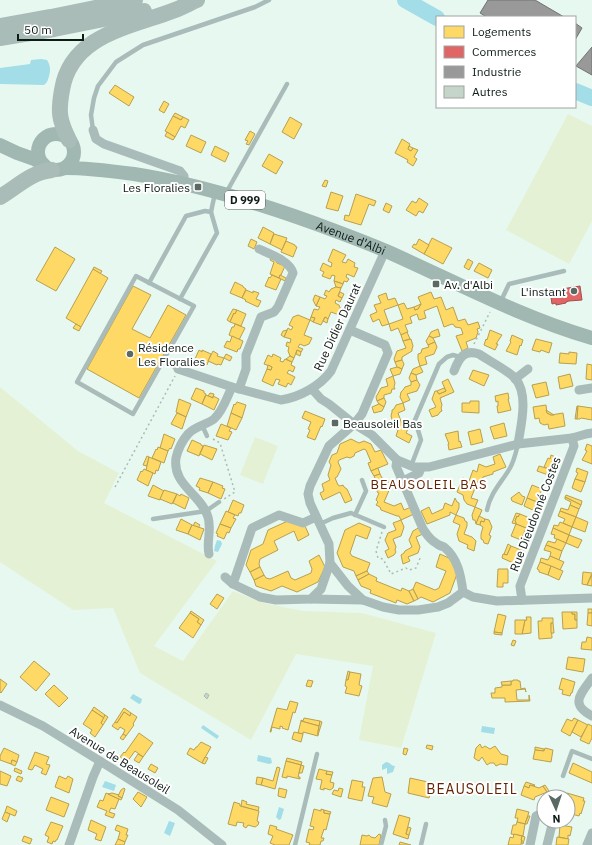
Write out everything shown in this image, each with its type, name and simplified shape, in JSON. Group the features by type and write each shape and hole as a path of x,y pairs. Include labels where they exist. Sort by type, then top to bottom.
{"highway":[{"path":"0,38 132,14 184,0"},
{"path":"71,143 60,120 59,113 61,96 66,77 73,62 78,56 91,44 112,32 175,10 197,0"},
{"path":"0,14 132,1"},
{"path":"0,26 132,1"},
{"path":"0,196 31,176 53,167"}],"main road":[{"path":"49,136 65,136 71,143 74,152 70,164 53,167 40,160 38,151 41,143 49,136"},
{"name":"D 999","path":"4,147 27,147 44,139"},
{"name":"Avenue d'Albi","path":"71,143 89,164 100,169"},
{"name":"D 999","path":"4,147 53,167"},
{"name":"Avenue d'Albi","path":"53,167 100,169 184,183 220,193 308,221 385,251 495,306 592,338"}],"street":[{"path":"93,130 96,139 104,144 180,171 184,176 184,183"},
{"path":"210,554 208,550 210,528 206,511 202,504 186,488 179,478 176,471 177,453 182,441 192,430 214,419 220,413 246,369 246,355 261,317 274,312 278,307 293,273 292,268 287,264 259,248"},
{"name":"Rue Didier Daurat","path":"178,369 236,388 281,400 289,399 312,389 324,381 331,371 385,251"},
{"path":"311,599 320,589 330,563 329,544 310,503 308,494 310,486 329,446 354,424 362,414 388,353 385,345 350,330"},
{"path":"454,370 460,357 467,353 473,352 515,379 520,389 523,402 518,444"},
{"path":"515,379 528,369"},
{"path":"579,390 592,388"},
{"path":"312,389 321,399 330,404 354,424 372,435 397,460 420,468 518,444 572,438 592,433"},
{"name":"Rue Dieudonné Costes","path":"522,600 520,586 574,446 572,438"},
{"path":"397,460 396,466 423,529 428,537 444,547 452,555 461,577 463,592"},
{"path":"403,481 419,473 420,468"},
{"path":"233,584 252,528 280,516 303,523 318,521"},
{"path":"330,563 348,586 363,600"},
{"path":"225,577 233,584 260,597 276,600 363,600 383,607 399,610 418,610 438,607 448,603 463,592"},
{"path":"463,592 473,597 497,602 592,598"},
{"path":"592,678 580,697 579,704 583,712 592,716"},
{"name":"Avenue de Beausoleil","path":"1,708 43,726 100,761 178,810 222,845"},
{"path":"69,845 100,761"},
{"path":"530,845 536,816"},
{"path":"547,845 550,829"},
{"path":"586,845 592,833"}],"lane":[{"path":"93,130 92,115 94,98 98,86 116,62 143,45 254,7 268,0"},
{"path":"180,300 217,233 211,212 220,193 287,84"},
{"path":"149,283 186,216 205,211 211,212"},
{"path":"495,306 508,284 564,271"},
{"path":"136,276 180,300 194,306 133,414 77,382 136,276"},
{"path":"411,466 421,440 415,420 439,364 447,357 453,355 460,357"},
{"path":"163,360 178,369"},
{"path":"202,425 207,436"},
{"path":"487,510 488,502 510,468 518,444"},
{"path":"355,515 366,491 362,480"},
{"path":"153,519 206,511 219,502"},
{"path":"318,521 351,513 384,527"},
{"path":"563,776 572,751 592,759"},
{"path":"295,845 317,754"},
{"path":"381,845 386,826 385,820"},
{"path":"421,845 426,824"}],"path":[{"path":"473,352 475,344 495,306"},
{"path":"116,487 178,369"},
{"path":"207,436 220,443 235,492 219,502"},
{"path":"384,527 376,551 378,558 383,560 391,574 406,568 409,570 416,568 421,556"}],"green space":[{"path":"568,114 592,126 592,221 569,264 506,230"},
{"path":"0,387 78,451 119,473 104,503 217,561 154,646 183,661 233,591 264,603 303,611 362,613 436,633 401,748 359,740 373,666 296,654 251,740 140,673 113,608 73,610 0,562"},
{"path":"255,437 278,446 263,484 240,475"}],"water":[{"path":"31,60 47,60 50,68 50,74 44,85 0,84 0,68 30,64"},
{"path":"217,540 221,541 222,544 218,552 214,551"},
{"path":"133,694 142,699 141,703 139,704 130,698"},
{"path":"203,725 219,736 217,739 201,728"},
{"path":"482,726 495,728 494,734 481,732"},
{"path":"258,755 271,758 272,763 269,764 257,761"},
{"path":"386,762 395,766 393,772 387,774 387,768 382,770 382,765"},
{"path":"105,781 116,785 114,791 102,787"},
{"path":"279,807 284,809 281,819 279,820 276,817"},
{"path":"169,821 175,823 170,836 164,833"}],"building: Logements":[{"path":"115,85 134,97 129,106 109,93"},
{"path":"164,101 169,104 164,113 159,110"},
{"path":"175,113 183,117 181,120 173,116"},
{"path":"173,116 181,120 183,117 189,120 185,128 181,126 175,137 165,131"},
{"path":"290,117 302,124 294,139 282,132"},
{"path":"250,131 255,134 249,145 246,144 248,141 245,140"},
{"path":"167,132 175,137 173,140 165,136"},
{"path":"191,135 206,142 201,153 186,146"},
{"path":"402,139 410,144 408,149 411,151 413,148 418,150 414,157 417,159 413,166 407,162 408,160 395,153"},
{"path":"215,146 229,153 225,162 211,155"},
{"path":"409,146 413,148 411,151 408,149"},
{"path":"269,154 283,162 276,174 262,166"},
{"path":"325,180 328,181 326,187 322,186"},
{"path":"331,192 343,196 338,211 326,208"},
{"path":"356,194 376,201 374,206 369,204 361,225 344,220 345,215 349,216"},
{"path":"419,198 428,204 423,213 419,211 416,216 406,210 412,201 416,203"},
{"path":"386,203 392,206 389,213 383,210"},
{"path":"263,227 274,233 270,244 258,238"},
{"path":"274,234 287,238 282,250 270,244"},
{"path":"432,238 452,248 443,264 424,254"},
{"path":"251,239 257,242 254,249 248,246"},
{"path":"419,239 429,245 424,254 412,247 414,244 416,245"},
{"path":"286,241 297,247 293,257 281,252"},
{"path":"55,247 75,259 56,291 36,280"},
{"path":"333,249 346,255 342,262 346,263 348,259 355,263 354,267 358,268 354,277 347,274 346,277 349,279 347,282 344,281 343,284 334,281 335,276 332,275 330,279 322,276 324,272 320,270 323,263 331,267 332,263 328,261"},
{"path":"271,258 276,260 277,263 285,266 279,278 270,274 274,262 270,260"},
{"path":"468,259 473,262 469,270 464,267"},
{"path":"479,263 492,270 488,278 474,271"},
{"path":"94,267 102,271 100,274 93,269"},
{"path":"93,269 108,278 81,327 66,318"},
{"path":"272,275 281,279 276,290 265,286 269,277 270,278"},
{"path":"280,275 286,278 285,281 279,278"},
{"path":"334,281 343,284 341,288 336,287"},
{"path":"235,282 246,289 242,298 230,293"},
{"name":"Résidence Les Floralies","path":"133,286 151,295 132,329 150,338 168,305 186,315 139,398 87,369"},
{"path":"336,287 341,288 338,296 342,298 340,302 336,300 335,303 339,305 341,310 339,315 331,312 328,319 325,317 321,325 313,322 315,318 311,317 314,309 318,310 320,307 316,306 320,297 325,299 327,296 324,295 326,290 329,292 331,289"},
{"path":"246,290 253,293 253,291 259,293 256,299 261,301 258,307 242,298"},
{"path":"340,292 344,294 342,298 338,296"},
{"path":"431,292 434,299 441,297 446,310 453,307 458,321 465,319 468,325 478,322 480,328 477,329 478,332 476,338 466,342 468,348 462,351 456,336 463,334 461,328 455,327 452,324 444,327 437,306 424,311 426,318 419,320 417,314 410,317 412,323 405,325 408,332 401,335 398,328 391,331 389,324 403,319 398,305 404,303 407,309 414,307 415,310 418,309 421,304 418,297"},
{"path":"386,293 388,300 395,298 398,305 384,310 389,324 382,326 379,319 373,322 370,315 377,312 374,305 381,303 378,296"},
{"path":"315,295 320,297 316,306 313,300"},
{"path":"421,304 418,309 415,310 414,307"},
{"path":"233,309 237,310 230,322 227,320"},
{"path":"237,310 246,314 241,326 230,322"},
{"path":"298,315 310,320 304,335 312,338 309,344 304,346 300,344 298,347 303,349 301,352 297,350 294,358 290,356 288,351 289,347 286,346 287,342 290,343 291,339 284,337 288,328 291,330 293,327 289,325 293,317"},
{"path":"311,317 315,318 313,322 310,320"},
{"path":"325,317 328,319 327,323 323,321"},
{"path":"76,324 81,327 79,331 73,328"},
{"path":"235,324 245,328 239,340 229,335"},
{"path":"438,329 440,336 433,338 429,336 431,332"},
{"path":"287,330 284,337 281,335 283,331"},
{"path":"490,330 502,335 496,344 498,344 495,350 484,345"},
{"path":"407,332 410,339 403,341 401,335"},
{"path":"512,335 523,340 517,355 506,351 511,342"},
{"path":"232,336 243,341 237,352 224,347 227,341 230,342"},
{"path":"429,336 433,338 435,342 428,345 426,341"},
{"path":"411,339 413,346 412,351 402,357 402,360 395,362 394,359 397,351 406,348 403,341"},
{"path":"536,339 552,343 549,353 541,350 540,352 532,350"},
{"path":"435,342 437,347 434,354 425,357 427,364 420,366 418,354 421,353 422,349 429,347 428,345"},
{"path":"199,350 211,354 207,365 195,359"},
{"path":"297,350 301,352 300,356 296,354"},
{"path":"213,351 218,354 217,356 224,358 221,365 208,361"},
{"path":"569,352 577,353 576,364 559,363 560,353 569,354"},
{"path":"226,354 232,357 230,361 224,358"},
{"path":"273,354 281,358 280,361 283,362 285,359 292,362 291,365 295,367 293,372 289,370 287,373 295,377 291,385 288,383 286,387 278,384 280,380 276,379 273,386 262,381 267,369 271,370 272,367 264,364 268,355 272,357"},
{"path":"290,356 294,358 292,362 286,359"},
{"path":"402,360 404,364 402,369 397,367 395,362"},
{"path":"587,364 592,365 592,380 586,379"},
{"path":"268,365 272,367 271,370 267,369"},
{"path":"420,366 423,372 416,375 411,373 413,369"},
{"path":"397,367 402,369 400,374 393,376 390,369"},
{"path":"473,370 489,375 484,386 469,379"},
{"path":"411,373 416,375 417,380 411,382 409,378"},
{"path":"570,374 573,386 560,389 558,377"},
{"path":"393,376 395,389 392,389 391,393 384,395 384,398 377,401 376,397 381,388 388,386 386,379"},
{"path":"448,379 454,392 440,398 442,411 438,415 432,417 429,410 436,407 432,399 435,391 439,394 446,391 442,382"},
{"path":"417,380 420,385 417,391 407,394 410,400 403,403 400,397 401,392 405,387 411,385 411,382"},
{"path":"546,382 549,395 536,398 532,385"},
{"path":"196,388 204,391 206,394 202,404 191,399"},
{"path":"444,388 446,391 439,394 437,391"},
{"path":"210,393 214,394 213,398 208,396"},
{"path":"508,393 511,410 498,413 498,401 496,402 495,396"},
{"path":"206,395 219,399 214,410 202,404"},
{"path":"384,398 386,402 384,407 377,401"},
{"path":"179,399 191,404 186,417 176,412"},
{"path":"470,401 479,401 479,413 462,412 462,403 470,403"},
{"path":"237,402 246,405 242,418 231,413 234,404 235,405"},
{"path":"403,403 405,410 398,413 402,424 409,427 406,433 412,436 409,443 396,436 398,430 395,429 391,416 392,410 396,405"},
{"path":"379,404 384,407 382,411 374,413 372,407"},
{"path":"546,405 547,413 551,415 563,413 565,426 549,429 548,424 544,425 540,423 539,418 535,419 533,407"},
{"path":"577,406 577,419 575,419"},
{"path":"578,406 592,408 592,420 581,418 577,419"},
{"path":"546,410 554,415 547,413"},
{"path":"305,411 325,419 315,440 307,437 311,422 302,418"},
{"path":"177,413 186,417 182,429 171,424"},
{"path":"231,413 242,418 236,430 227,426"},
{"path":"504,423 507,436 494,439 490,427"},
{"path":"221,424 231,428 229,431 232,432 228,440 216,436"},
{"path":"480,429 483,442 471,445 468,432"},
{"path":"458,431 459,442 460,441 462,447 449,450 449,444 445,434"},
{"path":"164,434 175,439 171,449 170,448 168,451 160,448"},
{"path":"351,439 359,443 364,441 371,444 375,452 381,450 388,464 371,471 368,463 371,462 366,450 364,449 355,453 354,456 350,458 347,457 339,460 338,462 341,469 335,478 338,485 343,485 347,489 352,500 345,503 340,492 323,500 320,493 324,491 322,484 330,480 328,475 331,465 329,462 332,455 337,453 340,444"},
{"path":"192,440 203,446 199,456 187,451"},
{"path":"587,444 592,446 592,464 582,460 587,451 585,450"},
{"path":"204,445 217,449 212,460 200,454"},
{"path":"158,447 168,451 164,463 152,458"},
{"path":"500,454 506,467 493,472 493,474 483,477 481,482 478,481 471,498 478,500 475,507 467,504 463,495 457,492 463,478 469,481 473,470 477,472 479,464 486,467 495,464 493,457"},
{"path":"551,455 560,459 554,471 544,467"},
{"path":"147,456 149,457 147,466 143,465"},
{"path":"149,457 161,462 158,471 156,470 155,474 146,470"},
{"path":"539,466 556,471 554,477 537,471"},
{"path":"378,468 380,474 374,476 371,471"},
{"path":"577,468 588,472 585,482 575,479 578,473 576,472"},
{"path":"144,469 153,473 148,486 137,480 141,471 142,472"},
{"path":"380,474 382,478 389,481 386,487 390,488 384,502 394,506 401,503 404,510 411,507 414,514 401,520 399,516 381,510 380,507 376,505 378,502 376,500 379,493 377,492 379,486 374,476"},
{"path":"200,478 213,482 208,493 199,490 200,488 196,486"},
{"path":"575,479 585,482 581,492 572,488"},
{"path":"213,482 223,486 222,488 225,489 221,499 208,493"},
{"path":"153,485 164,491 160,500 148,496"},
{"path":"532,485 542,489 537,502 527,498"},
{"path":"164,490 177,494 172,504 160,499"},
{"path":"519,492 525,497 522,505 512,501 511,498"},
{"path":"177,494 180,496 181,494 189,498 185,509 173,503"},
{"path":"566,495 582,501 581,505 565,497"},
{"path":"565,497 581,505 579,509 570,505 571,502 565,499"},
{"path":"455,498 459,503 459,508 456,515 450,512 450,515 427,524 421,511 429,507 432,514 443,509 445,503 452,506"},
{"path":"527,498 537,502 535,511 524,506"},
{"path":"233,500 244,505 238,516 228,512"},
{"path":"570,505 579,509 576,517 560,511 561,508 568,510"},
{"path":"475,507 482,510 476,524 472,515"},
{"path":"226,511 235,515 233,518 236,519 231,528 220,524"},
{"path":"560,511 576,517 572,527 563,523 565,519 558,516"},
{"path":"516,513 520,514 518,517 517,516 515,521 516,524 512,523"},
{"path":"520,514 532,519 529,527 527,526 526,528 516,524 515,521 517,516 518,517"},
{"path":"456,515 464,518 467,522 464,534 472,537 476,541 474,551 467,548 468,545 459,541 457,534 460,525 453,522"},
{"path":"479,516 485,519 484,522 481,521 480,525 476,524"},
{"path":"576,517 588,522 585,532 572,527"},
{"path":"181,519 192,525 188,534 176,530"},
{"path":"485,519 489,520 492,527 488,544 484,543 481,539 483,527 480,525 481,521 484,522"},
{"path":"290,520 305,526 309,535 298,541 294,531 274,541 278,550 260,559 260,567 250,572 246,565 251,550 263,544 268,530"},
{"path":"401,520 404,527 401,536 393,539 396,552 388,558 385,551 389,549 385,540 388,533 396,530 393,523"},
{"path":"195,522 200,525 198,528 193,526"},
{"path":"560,522 572,527 569,535 553,528 554,525 558,526"},
{"path":"359,523 371,528 367,539 356,535 350,553 352,556 370,563 367,571 356,576 354,571 343,567 337,553 345,530"},
{"path":"220,524 231,528 229,533 227,532 224,539 217,536 218,534 216,533"},
{"path":"516,524 526,528 521,540 511,536"},
{"path":"192,525 204,529 200,540 188,534"},
{"path":"420,527 423,534 416,537 420,547 418,553 408,557 410,561 403,564 401,555 412,547 409,540 413,531"},
{"path":"553,528 569,535 566,543 554,538 555,535 551,534"},
{"path":"569,535 582,540 578,548 566,543"},
{"path":"557,539 566,543 562,551 546,545 548,541 555,543"},
{"path":"508,544 511,546 507,555 504,554"},
{"path":"546,545 562,551 559,560 550,556 551,552 544,550"},
{"path":"511,546 521,550 518,565 502,558 503,554 507,555"},
{"path":"521,550 524,551 520,560 518,559"},
{"path":"440,554 451,559 457,574 450,593 433,602 421,597 418,599 413,589 416,582 435,590 439,588 446,571 436,567"},
{"path":"319,555 325,567 318,582 297,592 282,586 271,591 256,586 254,580 264,575 266,578 270,579 288,571 291,578 295,580 311,573 312,569 309,561"},
{"path":"550,556 564,562 560,570 540,562 541,558 548,560"},
{"path":"540,562 551,566 548,575 539,572 537,569"},
{"path":"551,566 563,571 559,580 548,575"},
{"path":"260,567 264,575 254,580 250,572"},
{"path":"498,569 508,569 508,583 503,583 503,587 497,587"},
{"path":"367,571 369,574 358,580 356,576"},
{"path":"583,572 592,573 587,585 582,584"},
{"path":"369,574 377,578 376,581 401,591 402,588 409,591 414,601 407,604 397,600 396,603 370,593 371,590 361,586 358,580"},
{"path":"592,575 592,586 587,585"},
{"path":"413,589 418,599 414,601 409,591"},
{"path":"217,594 224,598 217,609 210,604"},
{"path":"588,609 592,609 592,613 588,613"},
{"path":"191,611 204,620 201,625 197,622 199,619 190,613"},
{"path":"562,612 572,612 572,614 575,614 577,628 563,629"},
{"path":"572,612 577,612 577,620 575,620 575,614 572,614"},
{"path":"190,613 199,619 197,622 201,625 193,638 179,628"},
{"path":"588,613 592,613 592,626 587,625"},
{"path":"498,614 506,616 502,633 494,632"},
{"path":"526,617 531,617 531,633 522,634 525,620 527,620"},
{"path":"542,618 553,618 553,623 551,623 552,638 539,639 538,621 542,621"},
{"path":"515,620 525,620 522,634 515,634"},
{"path":"551,623 553,623 554,633 551,633"},
{"path":"494,632 502,633 502,635 494,634"},
{"path":"587,637 592,638 592,650 581,649 582,642 586,642"},
{"path":"513,640 516,641 514,646 511,645"},
{"path":"568,657 585,659 583,672 566,669"},
{"path":"34,661 50,674 36,691 20,677"},
{"path":"348,671 350,672 348,680 346,680"},
{"path":"350,672 361,674 359,685 362,686 359,696 345,693 347,687 345,686 346,680 348,680"},
{"path":"562,678 575,682 570,696 562,694 563,690 559,689"},
{"path":"0,679 7,684 1,693 0,692"},
{"path":"308,680 313,681 311,687 306,686"},
{"path":"511,681 520,681 521,689 525,688 526,692 525,689 516,690 517,700 529,700 529,695 530,701 505,702 505,698 492,698 491,693 495,693 495,688 502,687 502,685 511,685"},
{"path":"511,681 511,685 502,685 501,682"},
{"path":"54,685 68,698 59,707 45,694"},
{"path":"290,701 298,703 295,713 293,712 288,730 280,726 280,729 272,727 270,732 277,708 287,710"},
{"path":"94,707 105,715 104,718 92,710"},
{"path":"124,708 131,713 130,716 124,712 117,723 115,722"},
{"path":"92,710 104,718 101,723 103,725 95,737 90,733 92,730 83,724"},
{"path":"124,712 130,716 131,713 137,717 133,724 134,725 126,736 123,734 125,730 120,727 118,730 112,726 115,722 117,723"},
{"path":"105,715 108,717 103,725 101,723"},
{"path":"304,718 320,721 319,726 301,721 303,721"},
{"path":"574,718 578,720 570,736 561,731 567,719 572,721"},
{"path":"578,720 588,725 581,737 572,732"},
{"path":"301,721 319,726 318,736 303,732 303,734 298,733"},
{"path":"320,721 322,722 318,735 318,732"},
{"path":"588,724 592,726 592,738 589,744 580,740"},
{"path":"294,732 303,734 301,742 292,739"},
{"path":"139,733 153,743 143,757 135,751 127,762 120,757 124,752 125,753"},
{"path":"123,734 126,736 123,740 120,738"},
{"path":"201,742 211,747 202,763 187,754 190,748 194,750"},
{"path":"480,744 482,748 485,746 490,749 495,746 501,754 508,756 507,765 500,764 496,766 494,763 490,763 487,765 482,757 479,761 474,758 476,748"},
{"path":"427,745 433,746 432,750 426,748"},
{"path":"535,747 544,749 544,751 535,750"},
{"path":"4,748 19,755 17,762 12,760 11,764 0,760 0,756"},
{"path":"404,748 408,749 406,755 403,754"},
{"path":"545,748 553,750 551,762 533,759 535,750 544,751"},
{"path":"35,752 49,757 46,764 50,765 46,775 41,773 43,769 35,765 32,770 28,769"},
{"path":"138,754 143,757 139,763 134,760"},
{"path":"205,757 208,758 205,764 202,763"},
{"path":"287,758 302,762 301,765 286,761"},
{"path":"12,760 17,762 15,766 11,764"},
{"path":"286,761 301,765 298,777 300,777 300,779 287,776 287,778 282,777"},
{"path":"573,763 592,772 592,783 569,773"},
{"path":"151,764 158,768 155,773 148,769"},
{"path":"301,765 304,766 302,773 299,773"},
{"path":"277,767 280,768 275,789 261,785 263,778 273,781"},
{"path":"15,768 22,771 21,774 14,771"},
{"path":"319,769 327,771 326,774 332,775 330,782 334,783 333,788 330,790 324,788 324,790 320,789 322,780 316,779"},
{"path":"0,771 11,776 7,786 0,784"},
{"path":"327,771 333,772 332,775 326,774"},
{"path":"18,776 23,778 21,782 16,780"},
{"path":"59,776 66,779 68,776 73,779 69,793 55,787"},
{"path":"257,777 263,778 261,785 256,784"},
{"path":"382,777 385,792 391,794 387,807 372,803 374,797 368,796 373,778"},
{"path":"410,778 428,782 426,790 431,791 429,798 408,793"},
{"path":"352,780 363,782 362,787 365,787 362,801 348,798"},
{"path":"526,782 535,785 530,785 529,788 524,786"},
{"path":"530,785 539,788 543,786 545,789 536,789 536,797 534,800 521,795 524,786 529,788"},
{"path":"124,788 125,789 122,798 118,796"},
{"path":"279,788 287,790 285,798 278,796"},
{"path":"339,788 343,789 341,797 332,794 334,790 338,791"},
{"path":"138,792 147,797 141,807 133,799"},
{"path":"106,793 119,799 115,809 111,808 109,812 115,814 113,818 105,815 107,811 97,807 100,800 103,801"},
{"path":"112,793 119,795 118,796 122,798 121,800 108,794"},
{"path":"576,796 584,798 583,801 585,801 579,816 576,815"},
{"path":"51,797 69,804 64,817 46,810"},
{"path":"242,800 247,802 246,804 259,807 258,811 241,806"},
{"path":"234,802 240,804 240,806 259,811 257,821 259,822 258,825 255,827 248,825 246,828 243,826 244,823 237,822 236,826 228,824"},
{"path":"7,806 17,811 15,816 5,812"},
{"path":"314,809 321,811 321,809 324,810 324,813 330,814 326,830 324,829 321,838 324,838 320,845 309,845 310,843 306,842 309,829 313,830 314,827 310,826"},
{"path":"517,809 529,812 525,824 517,822 518,818 515,818"},
{"path":"324,810 331,812 330,814 324,813"},
{"path":"5,812 10,814 7,822 2,819"},
{"path":"399,815 410,818 406,834 409,835 408,839 393,834"},
{"path":"528,816 530,816 527,824 525,824"},
{"path":"91,820 106,827 101,841 95,839 97,834 88,830"},
{"path":"51,822 63,826 57,840 55,842 53,841 52,844 47,842 49,837 45,835"},
{"path":"517,822 525,824 523,836 511,834 513,825 516,825"},
{"path":"117,825 128,829 126,835 128,835 125,842 118,839 120,832 115,830"},
{"path":"270,825 277,827 276,829 293,835 289,845 275,845 270,843 273,836 268,834"},
{"path":"408,827 411,828 409,835 406,834"},
{"path":"560,829 572,829 570,836 568,835 568,839 559,837"},
{"path":"379,834 381,835 379,845 360,845 362,835 369,835 375,838"},
{"path":"514,834 522,836 521,845 508,845 510,837 513,838"},
{"path":"24,836 32,839 30,844 22,841"},
{"path":"522,836 525,837 523,844 521,840"},
{"path":"557,837 569,839 568,845 556,845"},
{"path":"118,839 125,842 124,845 115,845"},
{"path":"400,842 411,845 399,845"}],"building: Commerces":[{"path":"580,286 582,300 569,301 556,305 556,303 552,304 550,291"}],"building: Industrie":[{"path":"488,0 535,0 562,16 485,16 480,13"},
{"path":"576,24 582,28 576,38"},
{"path":"592,47 592,75 576,66"}],"building: Autres":[{"path":"206,693 209,695 207,699 204,696"}],"waterway":[{"path":"405,0 436,17"},
{"path":"576,91 592,98"}],"place":[{"name":"Les Floralies","path":"198,187"},
{"name":"Av. d'Albi","path":"436,284"},
{"name":"L'instant","path":"574,291"},
{"name":"Résidence Les Floralies","path":"130,354"},
{"name":"Beausoleil Bas","path":"335,423"}],"district":[{"name":"BEAUSOLEIL BAS","path":"429,484"},
{"name":"BEAUSOLEIL","path":"472,789"}]}
